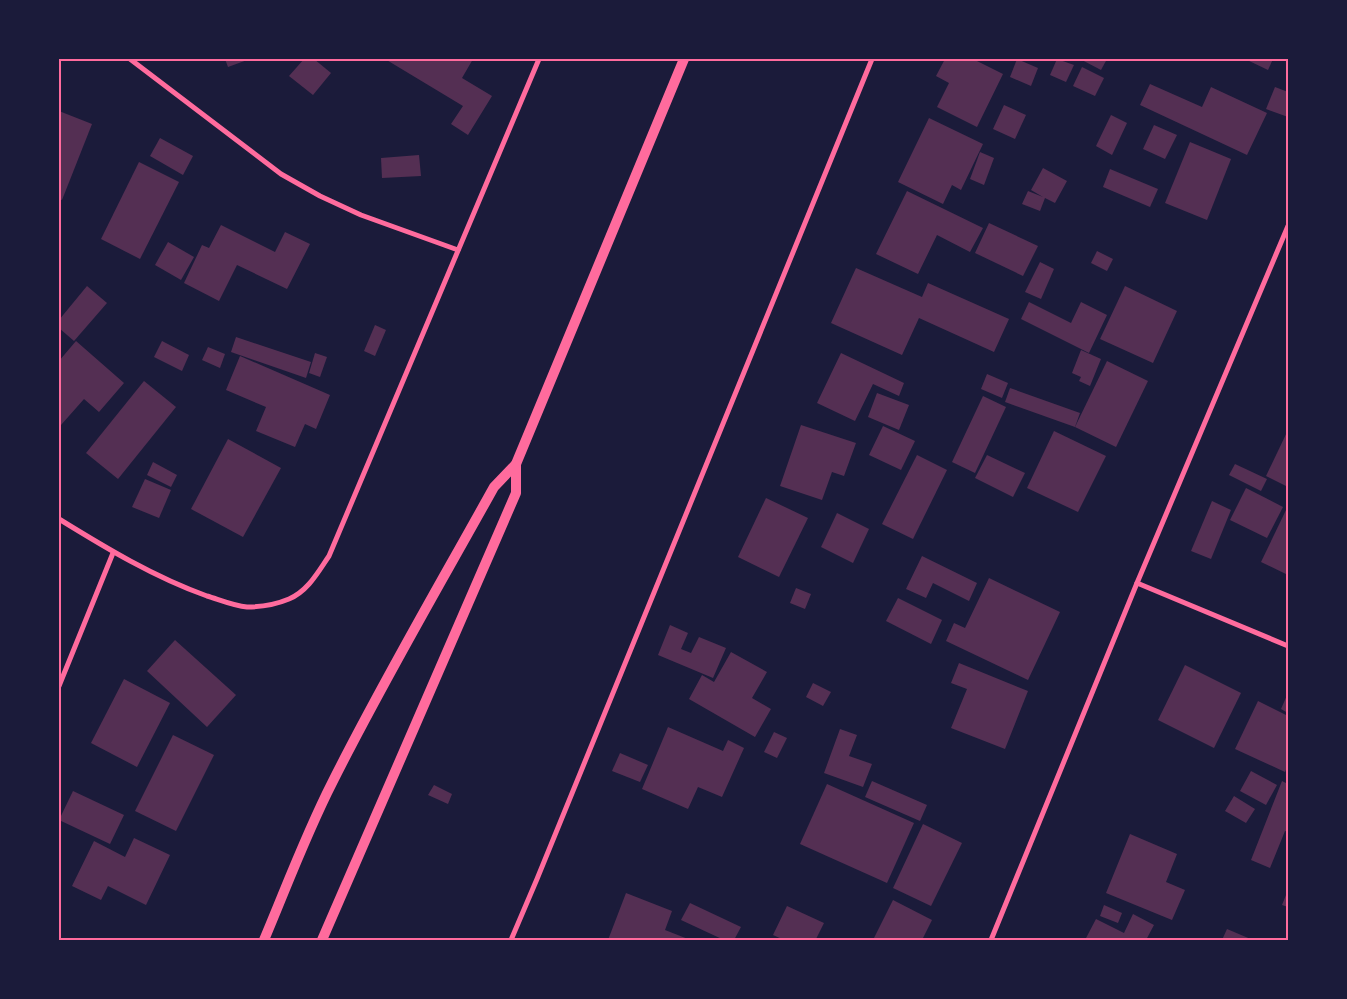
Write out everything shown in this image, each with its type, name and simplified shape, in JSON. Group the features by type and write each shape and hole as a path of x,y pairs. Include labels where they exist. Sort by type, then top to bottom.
{"main road":[{"path":"264,940 331,784 494,487 516,464 684,59"},
{"path":"322,940 516,493 516,464"}],"street":[{"path":"130,59 281,174 320,196 361,215 458,250"},
{"path":"59,518 114,553 187,589 222,601 247,607 270,605 290,599 311,583 329,556 539,59"},
{"path":"511,940 872,59"},
{"path":"991,940 1137,583 1288,226"},
{"path":"59,686 114,553"},
{"path":"1137,583 1288,646"}],"building":[{"path":"225,59 250,59 228,67"},
{"path":"304,59 314,59 331,73 313,95 289,76"},
{"path":"385,59 473,59 462,78 492,96 468,135 451,124 463,106"},
{"path":"945,59 975,59 1003,74 977,127 937,107 949,83 936,76"},
{"path":"1017,59 1038,68 1031,86 1010,77"},
{"path":"1057,59 1074,65 1066,82 1050,75"},
{"path":"1080,59 1107,59 1101,70"},
{"path":"1245,59 1273,59 1268,70"},
{"path":"1082,67 1104,78 1095,96 1073,86"},
{"path":"1150,84 1202,107 1211,87 1267,113 1247,155 1140,105"},
{"path":"1275,87 1288,92 1288,117 1266,109"},
{"path":"1004,105 1026,115 1015,139 993,129"},
{"path":"59,111 92,124 62,200 59,199"},
{"path":"1111,115 1127,123 1112,155 1096,146"},
{"path":"929,118 983,144 961,190 952,185 943,204 898,182"},
{"path":"1154,125 1177,135 1165,159 1143,149"},
{"path":"160,138 193,156 183,175 150,156"},
{"path":"1190,142 1231,159 1207,220 1165,203"},
{"path":"980,152 994,158 984,185 970,179"},
{"path":"419,155 421,176 382,178 381,158"},
{"path":"139,162 179,182 140,259 101,239"},
{"path":"1043,168 1067,181 1055,203 1045,198 1040,211 1022,204 1028,191 1043,197 1031,190"},
{"path":"1110,169 1158,189 1150,207 1103,187"},
{"path":"907,191 983,228 970,252 937,235 918,274 876,254"},
{"path":"989,223 1038,246 1023,276 975,253"},
{"path":"221,225 275,252 285,232 310,244 287,289 237,265 219,301 184,283 202,245 209,248"},
{"path":"168,242 194,257 181,280 155,265"},
{"path":"1097,251 1113,259 1107,271 1091,263"},
{"path":"1040,262 1054,269 1041,299 1025,292"},
{"path":"856,268 922,297 928,283 1009,319 994,352 919,318 902,355 831,323"},
{"path":"87,286 107,303 74,341 59,328 59,320"},
{"path":"1125,286 1177,311 1153,363 1100,339"},
{"path":"1029,302 1071,323 1081,302 1107,315 1089,353 1021,319"},
{"path":"375,325 386,330 375,356 364,351"},
{"path":"236,337 311,362 306,378 231,352"},
{"path":"76,341 124,383 99,412 84,399 61,425 59,424 59,361"},
{"path":"162,341 189,355 182,371 154,357"},
{"path":"208,347 225,354 220,368 202,360"},
{"path":"1081,350 1101,359 1090,386 1079,381 1081,377 1072,373"},
{"path":"315,353 327,357 320,377 309,373"},
{"path":"841,353 904,383 899,396 873,384 855,421 817,403"},
{"path":"240,356 330,395 316,429 305,424 295,447 256,431 266,407 226,390"},
{"path":"1107,361 1148,381 1116,447 1075,427"},
{"path":"987,374 1008,383 1002,398 981,389"},
{"path":"144,381 176,407 118,479 86,453"},
{"path":"1010,388 1080,413 1075,427 1005,402"},
{"path":"877,393 909,405 899,430 868,417"},
{"path":"983,396 1006,407 975,473 952,462"},
{"path":"801,425 856,443 844,476 832,472 822,500 780,486"},
{"path":"883,426 915,441 901,470 869,455"},
{"path":"1288,430 1288,487 1266,476"},
{"path":"1054,431 1106,456 1078,512 1027,488"},
{"path":"228,439 281,468 243,537 191,509"},
{"path":"917,455 947,470 913,539 882,524"},
{"path":"987,455 1025,473 1013,497 975,478"},
{"path":"153,462 177,475 171,487 147,475"},
{"path":"1235,464 1267,479 1261,491 1229,475"},
{"path":"145,479 171,490 159,518 132,507"},
{"path":"1246,488 1283,507 1267,538 1230,520"},
{"path":"766,498 808,518 779,577 738,557"},
{"path":"1212,501 1231,510 1211,559 1191,551"},
{"path":"1288,509 1288,575 1261,562"},
{"path":"837,513 869,529 853,563 821,547"},
{"path":"922,556 977,583 969,601 933,583 926,598 906,589"},
{"path":"989,578 1060,612 1028,680 946,641 954,623 965,628"},
{"path":"796,588 811,594 805,609 790,603"},
{"path":"898,598 942,620 931,644 886,621"},
{"path":"670,625 688,633 681,649 691,653 699,637 726,648 713,678 658,655"},
{"path":"175,640 236,695 207,727 147,671"},
{"path":"731,652 767,672 752,698 771,709 755,737 689,699 702,675 714,682"},
{"path":"959,663 1028,691 1005,749 951,728 967,689 951,683"},
{"path":"1185,665 1241,693 1214,748 1158,720"},
{"path":"124,679 170,703 137,767 91,743"},
{"path":"813,683 831,692 823,706 806,697"},
{"path":"1288,693 1288,713 1281,709"},
{"path":"1258,701 1288,716 1288,765 1285,772 1235,749"},
{"path":"668,727 723,751 728,740 744,748 722,797 698,787 688,809 642,789"},
{"path":"840,729 857,735 849,756 872,764 863,787 824,773"},
{"path":"774,732 787,738 777,758 764,752"},
{"path":"173,735 214,755 176,831 135,811"},
{"path":"620,753 648,765 640,782 612,771"},
{"path":"1251,771 1277,785 1266,805 1240,791"},
{"path":"872,781 927,805 920,821 865,797"},
{"path":"1282,781 1288,784 1288,832 1285,831 1270,868 1251,860"},
{"path":"827,784 914,823 887,883 800,844"},
{"path":"434,785 452,794 448,804 428,795"},
{"path":"73,791 124,815 110,844 59,820"},
{"path":"1234,796 1255,809 1246,823 1225,811"},
{"path":"923,824 962,843 931,906 893,888"},
{"path":"1130,834 1177,854 1166,882 1185,890 1172,920 1106,893"},
{"path":"134,838 170,855 146,905 108,886 101,900 72,886 94,841 125,857"},
{"path":"1288,890 1288,907 1282,905"},
{"path":"626,893 672,911 665,930 688,940 608,940"},
{"path":"893,900 932,920 922,940 873,940"},
{"path":"690,903 741,927 734,940 724,940 681,920"},
{"path":"1104,905 1122,913 1118,923 1100,916"},
{"path":"787,906 824,923 816,939 819,940 784,940 773,935"},
{"path":"1133,914 1154,925 1146,940 1085,940 1096,919 1124,933"},
{"path":"1227,929 1253,940 1222,940"}]}
